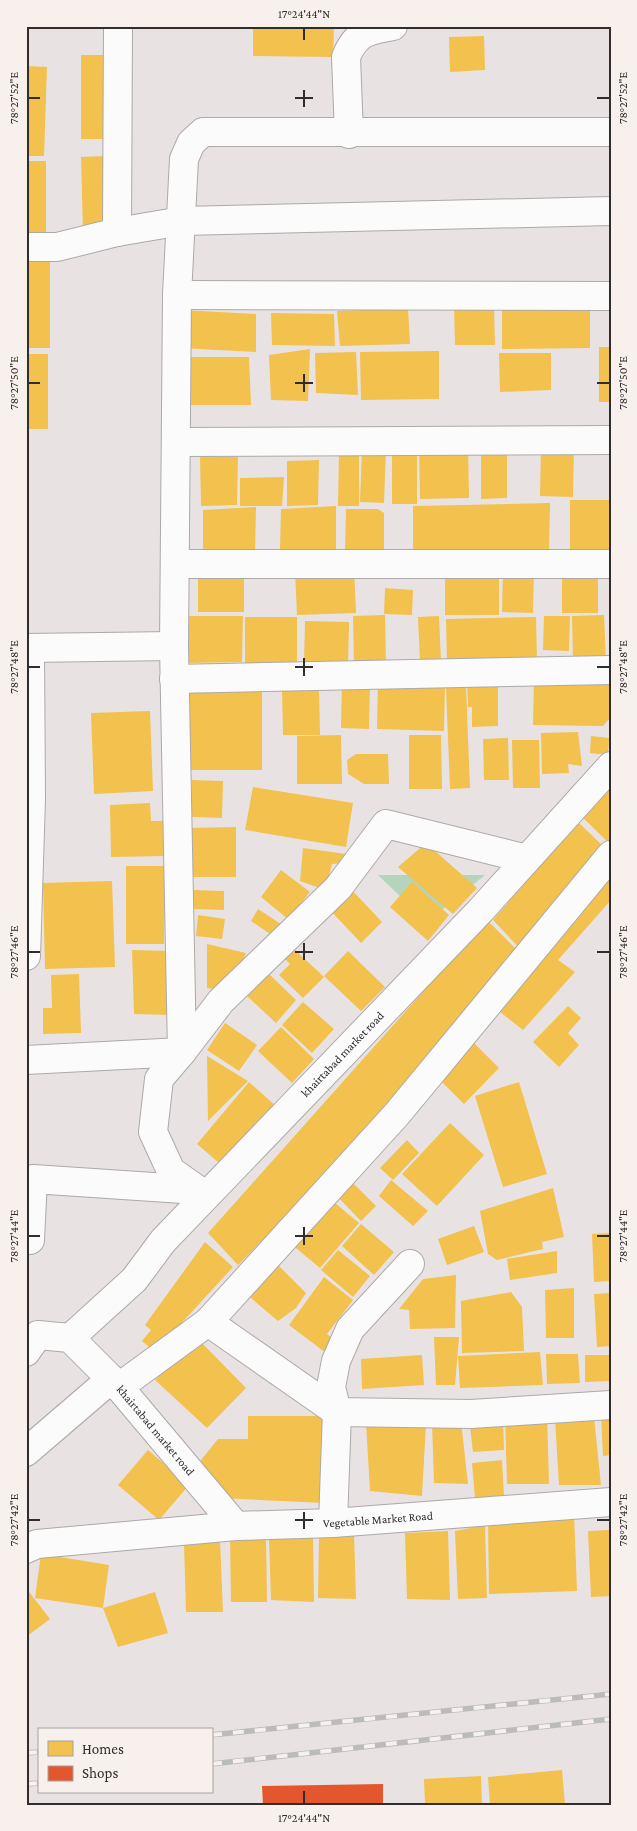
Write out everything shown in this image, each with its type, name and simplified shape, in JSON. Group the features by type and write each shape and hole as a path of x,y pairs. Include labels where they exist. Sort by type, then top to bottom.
{"street":[{"path":"117,232 118,26"},
{"path":"349,134 346,57 356,39 370,30 393,26"},
{"path":"182,1052 174,646 178,295 184,158 191,143 203,132 349,134 611,132"},
{"path":"26,247 58,247 117,232 182,221 611,211"},
{"path":"178,295 611,296"},
{"path":"177,442 611,440"},
{"path":"176,564 611,564"},
{"path":"26,956 31,799 28,648 174,646"},
{"path":"174,679 611,670"},
{"name":"khairtabad market road","path":"236,1526 115,1383 70,1338 134,1280 202,1192 481,910 611,766"},
{"path":"202,1192 171,1170 154,1132 159,1079 221,1001 338,888 386,824 527,859"},
{"path":"26,1452 115,1383 208,1322 397,1114 611,855"},
{"path":"26,1060 182,1052"},
{"path":"30,1240 33,1179 202,1192"},
{"path":"333,1523 337,1412 331,1387 336,1362 350,1329 410,1264"},
{"path":"208,1322 337,1412 471,1414 611,1404"},
{"path":"30,1340 70,1338"},
{"name":"Vegetable Market Road","path":"26,1549 37,1544 236,1526 333,1523 611,1502"}],"green space":[{"path":"378,875 485,875 427,922"}],"building: Homes":[{"path":"253,26 334,26 333,57 253,56"},
{"path":"484,36 485,70 450,72 449,37"},
{"path":"81,55 104,55 104,139 81,139"},
{"path":"26,66 47,67 44,156 26,156"},
{"path":"105,156 107,231 83,231 81,157"},
{"path":"26,161 46,161 46,232 26,232"},
{"path":"26,252 50,252 50,348 26,348"},
{"path":"494,305 495,345 455,345 454,306"},
{"path":"590,306 590,348 502,349 502,307"},
{"path":"408,308 410,344 340,346 337,311"},
{"path":"181,310 256,314 256,352 180,348"},
{"path":"271,313 334,314 335,346 272,345"},
{"path":"599,347 611,347 611,402 599,402"},
{"path":"310,349 308,401 271,400 269,355"},
{"path":"439,351 439,399 361,400 360,352"},
{"path":"356,352 358,395 316,393 315,353"},
{"path":"499,353 551,353 551,390 500,392"},
{"path":"26,354 48,354 48,429 26,429"},
{"path":"183,357 249,357 251,405 186,405"},
{"path":"392,443 417,452 417,504 392,504"},
{"path":"507,444 507,498 481,499 481,448"},
{"path":"541,444 574,445 573,497 540,496"},
{"path":"468,445 469,498 420,499 419,446"},
{"path":"362,447 386,448 384,503 360,502"},
{"path":"339,453 359,453 359,506 338,506"},
{"path":"200,456 238,457 237,505 201,506"},
{"path":"319,460 318,505 287,506 287,461"},
{"path":"284,477 282,506 240,506 240,478"},
{"path":"570,500 611,500 611,549 570,550"},
{"path":"550,503 549,552 413,551 413,506"},
{"path":"336,506 336,552 280,549 281,509"},
{"path":"256,507 255,555 203,555 203,510"},
{"path":"346,509 378,509 384,513 384,552 345,552"},
{"path":"503,568 534,569 533,613 502,612"},
{"path":"354,569 356,613 297,615 295,570"},
{"path":"198,571 244,571 244,612 198,612"},
{"path":"445,571 499,571 499,615 445,615"},
{"path":"562,571 598,571 598,613 562,613"},
{"path":"385,588 413,590 412,615 384,614"},
{"path":"385,615 386,663 354,663 353,616"},
{"path":"604,615 606,663 573,664 572,616"},
{"path":"189,616 243,616 242,662 188,663"},
{"path":"439,616 441,661 420,662 418,617"},
{"path":"544,616 570,616 569,651 543,650"},
{"path":"245,617 297,617 297,663 245,663"},
{"path":"536,617 537,662 447,664 446,619"},
{"path":"305,621 349,622 348,664 304,663"},
{"path":"534,678 611,679 611,717 603,726 533,725"},
{"path":"378,681 445,682 444,731 377,729"},
{"path":"467,681 498,681 498,726 472,727 472,707 468,707"},
{"path":"342,682 370,683 369,729 341,728"},
{"path":"190,686 262,686 262,770 190,770"},
{"path":"466,686 470,788 450,789 446,687"},
{"path":"319,688 320,735 283,735 282,689"},
{"path":"150,711 153,791 94,794 91,713"},
{"path":"578,732 582,766 568,764 569,773 542,774 541,733"},
{"path":"341,735 342,784 297,784 297,736"},
{"path":"409,735 441,735 442,789 409,789"},
{"path":"591,736 609,738 608,755 590,753"},
{"path":"508,738 509,780 484,780 483,739"},
{"path":"512,740 539,740 540,788 513,788"},
{"path":"356,754 388,754 389,784 364,784 348,774 347,760"},
{"path":"192,780 223,781 222,818 192,817"},
{"path":"611,781 611,844 610,844 579,814"},
{"path":"253,787 353,803 346,847 245,830"},
{"path":"150,803 151,821 166,821 166,856 111,857 110,805"},
{"path":"578,822 605,848 525,954 493,920"},
{"path":"236,827 236,877 191,877 190,828"},
{"path":"426,843 477,888 453,914 398,867"},
{"path":"303,848 346,854 344,863 332,864 325,890 300,881"},
{"path":"611,864 611,900 558,960 575,972 523,1030 490,1004"},
{"path":"126,866 165,866 164,944 126,944"},
{"path":"281,870 310,892 288,919 261,897"},
{"path":"112,881 115,967 45,969 43,883"},
{"path":"412,882 449,915 428,941 390,907"},
{"path":"350,888 382,922 361,943 329,909"},
{"path":"193,890 224,891 224,910 193,909"},
{"path":"258,909 284,926 276,938 251,921"},
{"path":"198,915 225,919 222,939 196,936"},
{"path":"487,920 520,953 386,1117 238,1265 208,1233"},
{"path":"207,944 246,953 229,991 207,988"},
{"path":"293,948 324,977 303,998 279,975 290,964 284,958"},
{"path":"132,950 172,951 171,1015 134,1014"},
{"path":"348,951 385,987 361,1011 324,976"},
{"path":"268,973 296,1000 276,1023 247,996"},
{"path":"79,974 81,1033 43,1034 43,1008 52,1008 51,975"},
{"path":"303,1002 334,1029 312,1053 282,1025"},
{"path":"568,1006 581,1018 568,1033 579,1045 559,1067 533,1042"},
{"path":"225,1023 257,1045 239,1071 207,1050"},
{"path":"281,1027 314,1059 292,1083 258,1051"},
{"path":"469,1038 499,1068 464,1104 434,1074"},
{"path":"207,1056 248,1081 208,1121"},
{"path":"249,1082 277,1107 225,1168 197,1144"},
{"path":"519,1082 547,1174 503,1187 475,1096"},
{"path":"450,1123 484,1155 437,1206 402,1174"},
{"path":"407,1140 419,1153 393,1180 380,1168"},
{"path":"345,1175 376,1206 361,1221 330,1189"},
{"path":"391,1180 428,1211 413,1226 379,1196"},
{"path":"553,1188 564,1237 542,1242 543,1249 497,1260 488,1254 480,1211"},
{"path":"329,1198 359,1223 320,1268 290,1243"},
{"path":"361,1224 394,1252 374,1275 342,1246"},
{"path":"474,1226 484,1252 447,1265 438,1239"},
{"path":"611,1233 611,1281 594,1282 592,1234"},
{"path":"205,1242 233,1267 155,1352 142,1341 151,1330 145,1325"},
{"path":"338,1250 370,1276 353,1297 321,1270"},
{"path":"557,1251 557,1273 510,1280 507,1259"},
{"path":"273,1260 306,1293 296,1308 278,1321 245,1293"},
{"path":"456,1275 455,1328 410,1329 409,1310 399,1309 423,1279"},
{"path":"324,1277 353,1300 327,1334 339,1344 330,1356 289,1325"},
{"path":"574,1288 574,1338 546,1338 545,1290"},
{"path":"511,1292 522,1307 524,1351 462,1353 461,1301"},
{"path":"611,1293 611,1346 597,1347 594,1294"},
{"path":"434,1337 459,1337 455,1385 436,1385"},
{"path":"197,1338 246,1388 207,1428 155,1380"},
{"path":"540,1352 543,1385 460,1388 458,1356"},
{"path":"546,1354 578,1354 580,1383 547,1384"},
{"path":"422,1355 424,1385 362,1389 361,1359"},
{"path":"585,1355 611,1355 611,1381 585,1382"},
{"path":"547,1413 549,1484 507,1484 505,1415"},
{"path":"611,1413 611,1455 603,1456 601,1414"},
{"path":"248,1416 324,1416 324,1503 220,1498 201,1460 218,1439 248,1439"},
{"path":"503,1417 504,1450 473,1452 469,1418"},
{"path":"594,1417 601,1485 559,1485 555,1419"},
{"path":"461,1421 468,1484 434,1483 432,1423"},
{"path":"366,1423 426,1424 422,1496 370,1491"},
{"path":"148,1450 189,1485 159,1520 118,1485"},
{"path":"502,1460 504,1497 475,1498 472,1463"},
{"path":"574,1513 577,1591 489,1594 488,1518"},
{"path":"485,1525 487,1598 458,1599 455,1531"},
{"path":"611,1530 611,1596 591,1597 588,1531"},
{"path":"448,1531 450,1600 407,1599 405,1533"},
{"path":"313,1532 314,1602 271,1600 269,1537"},
{"path":"354,1532 356,1599 318,1598 319,1537"},
{"path":"266,1534 267,1602 231,1602 230,1535"},
{"path":"220,1541 223,1612 186,1612 184,1543"},
{"path":"41,1554 109,1565 103,1608 35,1598"},
{"path":"26,1588 50,1619 26,1637"},
{"path":"155,1592 168,1633 118,1647 103,1608"},
{"path":"562,1770 565,1805 490,1805 488,1777"},
{"path":"481,1776 482,1805 425,1805 424,1779"}],"building: Shops":[{"path":"383,1784 383,1805 263,1805 262,1786"}],"railway":[{"path":"212,1735 611,1694"},
{"path":"212,1764 611,1719"},
{"path":"26,1753 38,1752"},
{"path":"26,1784 38,1783"}]}
